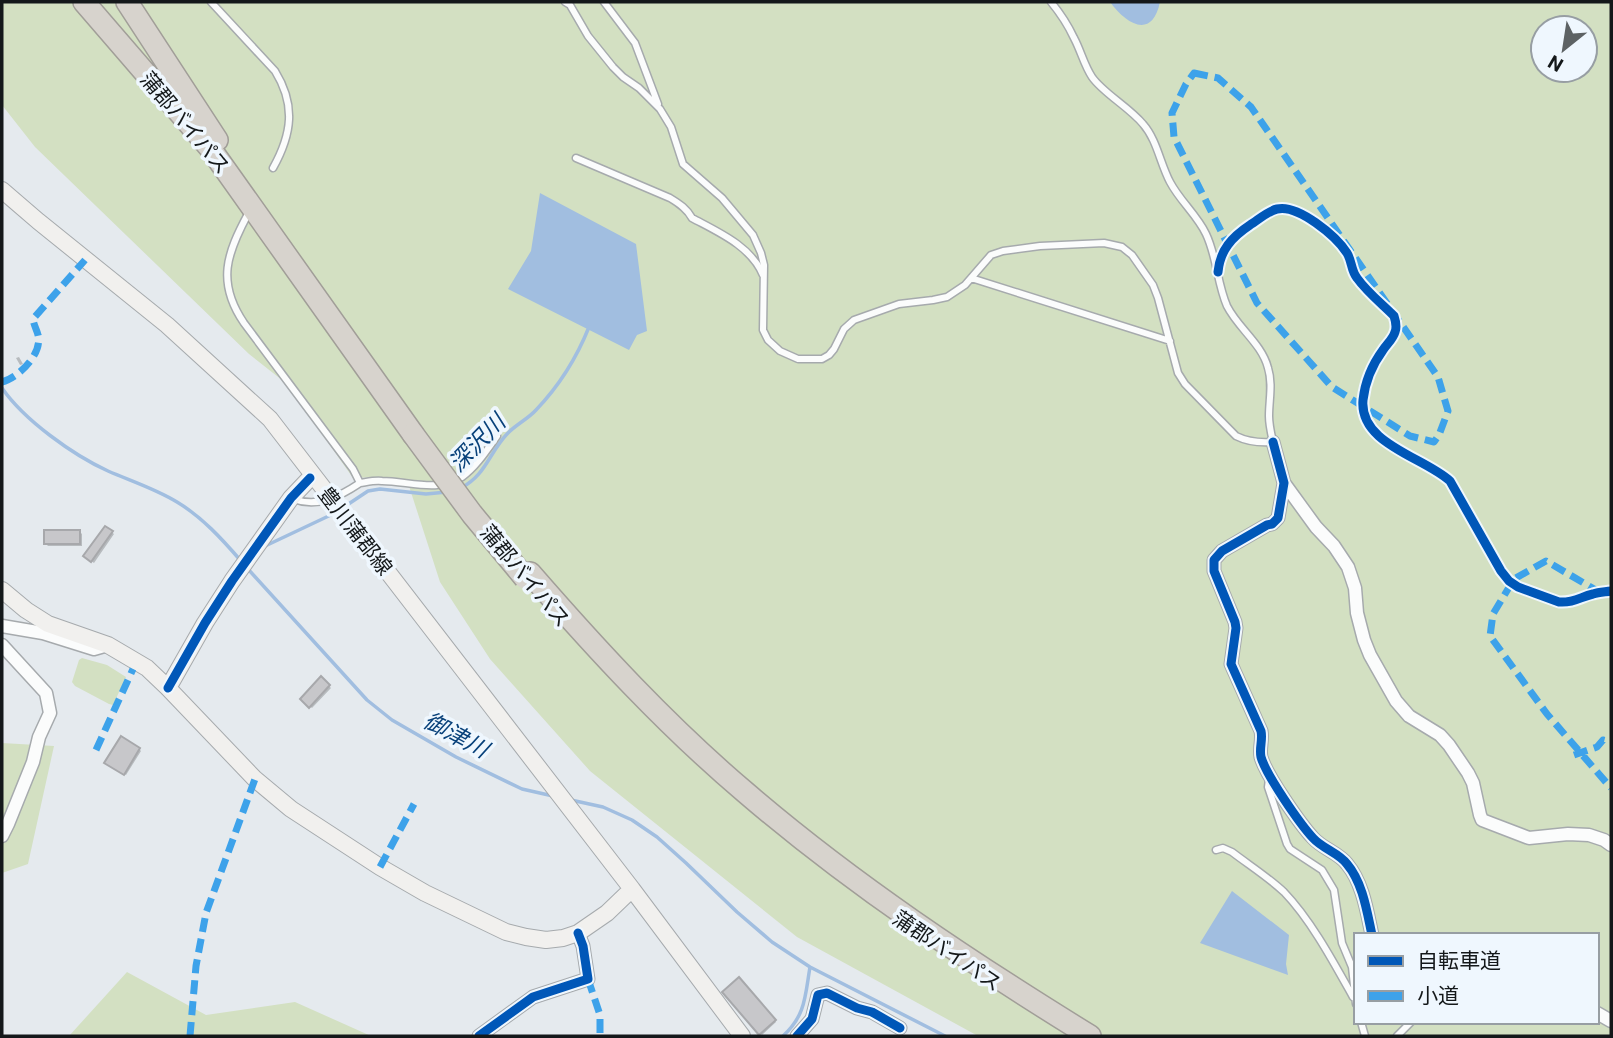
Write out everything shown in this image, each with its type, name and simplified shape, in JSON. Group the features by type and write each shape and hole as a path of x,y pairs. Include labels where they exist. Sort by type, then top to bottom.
{"highway":[{"path":"74,2 135,64"},
{"name":"蒲郡バイパス","path":"84,2 210,148 417,433 590,653 678,742 769,824 972,970 1079,1036"},
{"name":"蒲郡バイパス","path":"97,2 224,150 251,186 269,217 417,433"},
{"path":"127,2 224,150"},
{"name":"蒲郡バイパス","path":"528,576 691,743 745,792 923,929 1090,1036"}],"main road":[{"name":"豊川蒲郡線","path":"2,190 167,325 270,419 742,1036"},
{"path":"169,688 232,581 291,498 310,478"},
{"path":"2,590 48,624 108,645 147,668 274,796 425,893 506,932 546,940 578,933 607,913 632,889"}],"street":[{"path":"1273,442 1284,483 1348,567 1364,640 1375,664 1396,701 1409,716 1440,735 1449,745 1473,783 1482,820 1529,838 1589,835 1611,845"},
{"path":"1284,483 1279,518 1216,555 1213,565 1235,622 1231,664 1261,731 1260,752 1263,764 1314,840 1349,867 1359,886 1372,933"},
{"path":"2,626 43,633 94,649 108,645"},
{"path":"2,645 46,693 50,713 2,836"},
{"path":"479,1036 533,997 588,979 583,946 578,933"},
{"path":"796,1036 811,1019 818,995 827,993 857,1008 872,1012 900,1028"}],"lane":[{"path":"211,2 283,83 290,113 289,128 273,168"},
{"path":"565,2 570,5 588,36 613,67 660,109"},
{"path":"604,2 638,49 660,109 671,127 683,164 722,198 753,235 761,253 765,278 764,330 774,347 798,359 822,359 834,349 844,329 854,320 899,304 947,296 971,278 991,255 1040,246 1104,243 1122,247 1140,265 1153,285 1181,380 1241,439 1260,443 1273,442 1269,428 1269,370 1253,341 1233,318 1224,299 1206,234 1171,184 1143,124 1096,82 1081,56 1073,34 1051,2"},
{"path":"576,158 670,198 681,205 692,218 734,242 748,254 765,278"},
{"path":"248,214 235,238 228,265 229,291 233,304 244,323 353,470 360,484"},
{"path":"971,278 1170,341"},
{"path":"291,498 302,502 328,500 360,484 381,481 429,485 451,482 476,463 497,436"},
{"path":"1269,774 1268,787 1287,844 1290,849 1322,870 1334,890 1340,934 1352,967 1354,990"},
{"path":"1216,850 1223,848 1232,852 1292,901 1324,946 1354,1000"},
{"path":"1396,1036 1409,1024"}],"green space":[{"path":"2,2 1611,2 1611,1036 978,1036 797,937 590,771 490,659 440,582 408,483 388,477 353,478 287,384 249,354 35,147 2,105"},
{"path":"82,658 107,665 126,677 113,705 72,682"},
{"path":"2,743 54,746 28,864 2,873"},
{"path":"127,972 206,1015 295,1002 371,1036 69,1036"}],"water":[{"path":"1110,2 1160,2 1156,14 1145,25 1123,17"},
{"path":"540,193 636,244 647,331 637,335 629,350 508,289 531,251"},
{"path":"1232,891 1289,935 1286,964 1288,975 1200,943"}],"building":[{"path":"105,526 113,531 91,562 83,556"},
{"path":"44,530 80,530 80,544 44,544"},
{"path":"321,676 330,685 309,708 300,699"},
{"path":"121,736 140,748 124,775 104,763"},
{"path":"739,977 776,1020 759,1035 722,992"}],"waterway":[{"name":"深沢川","path":"461,488 476,477 507,434 533,413 560,381 589,327"},
{"name":"御津川","path":"2,388 36,424 65,446 108,471 161,493 195,514 241,561"},
{"name":"深沢川","path":"344,507 368,491 380,489 426,494 447,492"},
{"name":"深沢川","path":"263,547 335,513"},
{"name":"御津川","path":"248,569 367,700 392,720 456,757 522,789 553,796"},
{"name":"御津川","path":"571,800 603,807 632,820 657,837 772,942 810,967 945,1036"},
{"path":"783,1036 800,1013 810,967"}],"marked path":[{"path":"1194,73 1218,78 1251,107 1438,377 1448,411 1434,442 1410,436 1332,387 1257,303 1174,137 1172,113 1194,73"},
{"path":"2,382 15,376 33,357 39,342 33,319 85,260"},
{"path":"1601,593 1546,561 1514,579 1493,614 1490,636 1547,714 1611,788"},
{"path":"96,750 133,669"},
{"path":"1574,755 1597,747 1603,740 1611,742"},
{"path":"190,1036 196,966 206,913 255,779"},
{"path":"380,867 414,804"},
{"path":"588,979 600,1015 600,1036"}],"cycle path":[{"path":"1218,272 1221,257 1232,239 1274,210 1295,211 1326,230 1347,253 1361,283 1395,320 1394,335 1376,362 1365,387 1365,415 1371,428 1395,448 1450,481 1509,581 1559,602 1611,591"},
{"path":"1273,442 1284,483 1278,518 1272,524 1222,551 1214,560 1214,571 1236,628 1231,664 1261,731 1261,757 1269,775 1313,838 1344,860 1352,872 1364,898 1372,933"},
{"path":"168,688 232,581 291,498 310,478"},
{"path":"479,1036 533,997 588,979 583,946 578,933"},
{"path":"797,1036 812,1019 818,995 827,993 857,1008 872,1012 900,1028"}]}
